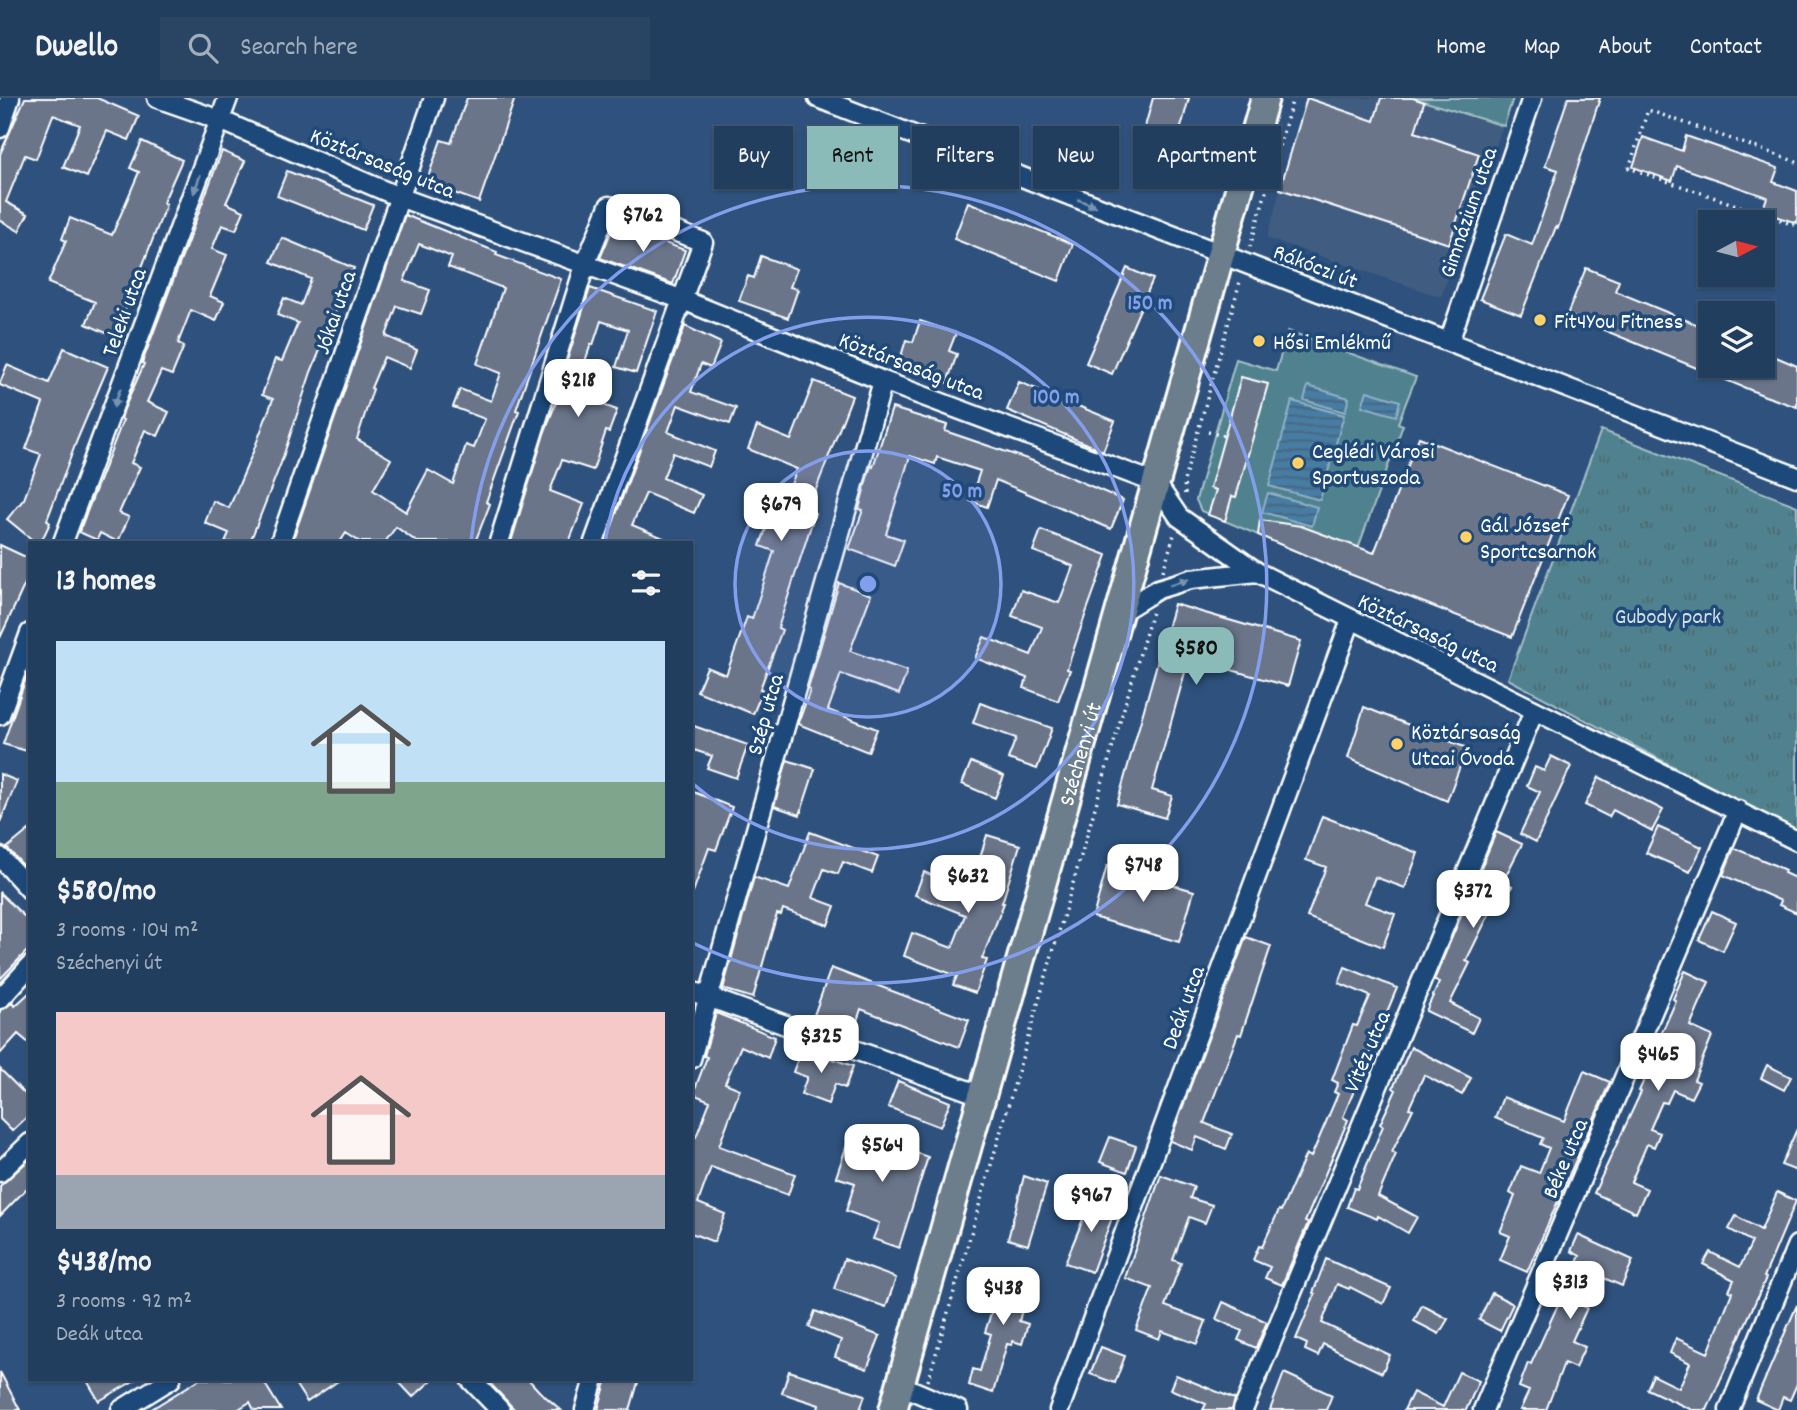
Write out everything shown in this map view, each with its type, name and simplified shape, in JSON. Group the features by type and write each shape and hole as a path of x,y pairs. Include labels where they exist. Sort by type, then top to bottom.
{"main road":[{"name":"Széchenyi út","path":"906,1396 983,1096 1156,483 1233,259 1265,98"}],"street":[{"path":"0,128 10,98"},
{"name":"Köztársaság utca","path":"157,98 220,120 399,197 683,300 883,381 1156,483 1179,517 1257,572 1797,841"},
{"name":"Teleki utca","path":"63,541 228,98"},
{"name":"Jókai utca","path":"279,541 434,98"},
{"name":"Rákóczi út","path":"818,98 1797,477"},
{"name":"Gimnázium utca","path":"1449,342 1532,98"},
{"path":"499,541 585,264 609,206 703,242 594,541"},
{"name":"Szép utca","path":"693,1052 883,381"},
{"path":"1119,613 1158,589 1191,579 1257,572"},
{"name":"Deák utca","path":"1059,1410 1351,620"},
{"path":"0,715 28,638"},
{"name":"Vitéz utca","path":"1243,1410 1534,710"},
{"name":"Béke utca","path":"1483,1410 1738,810"},
{"path":"0,857 28,888"},
{"path":"0,999 28,968"},
{"path":"693,992 983,1096"},
{"path":"0,1172 28,1145"},
{"path":"1728,1410 1797,1245"},
{"path":"121,1410 168,1381"},
{"path":"472,1381 500,1410"},
{"path":"585,1410 593,1381"},
{"path":"906,1396 958,1410"}],"path":[{"path":"906,1396 1185,498 1184,481 1233,259 1293,98"},
{"path":"1797,162 1648,110 1629,168 1797,226"},
{"path":"1208,432 1224,436"}],"shaded area":[{"path":"1305,98 1513,98 1441,297 1267,238"},
{"path":"1308,386 1349,398 1345,412 1304,400"},
{"path":"1367,391 1400,401 1396,416 1362,406"},
{"path":"1292,401 1344,415 1320,500 1269,486"},
{"path":"1268,493 1317,507 1312,526 1262,512"}],"green space":[{"path":"1413,98 1513,98 1504,126"},
{"name":"Ceglédi Városi Sportuszoda","path":"1288,331 1416,377 1398,423 1403,425 1349,573 1201,511 1196,500 1236,359 1276,371"},
{"name":"Gubody park","path":"1601,430 1797,506 1797,832 1508,679"}],"building":[{"path":"25,98 97,98 139,116 129,140 107,131 87,177 63,167 80,125 53,115 36,159 25,155 6,202 28,214 19,231 0,220 0,154"},
{"path":"467,98 515,98 479,202 426,183 441,140 451,143"},
{"path":"1153,98 1189,98 1181,126 1145,126"},
{"path":"1307,98 1374,121 1381,98 1413,98 1424,102 1415,132 1479,154 1449,244 1280,189"},
{"path":"1568,98 1600,98 1558,228 1556,227 1521,315 1480,299 1506,234 1532,245 1558,170 1545,166"},
{"path":"1686,136 1778,168 1773,182 1797,191 1797,223 1775,216 1775,210 1763,210 1767,197 1677,166 1672,181 1633,167 1643,137 1682,151"},
{"path":"142,141 182,160 163,203 166,205 115,337 86,324 95,302 48,283 66,241 62,239 70,218 112,235 139,172 130,168"},
{"path":"222,151 245,161 226,203 244,211 236,230 222,225 212,249 227,255 210,296 224,302 216,321 191,310 178,343 184,346 172,375 161,371 147,402 169,412 158,436 145,430 131,463 140,467 119,513 129,517 118,541 100,533 97,540 79,532 123,420 124,409 144,364 142,363"},
{"path":"287,171 373,205 363,230 277,196"},
{"path":"968,202 1073,244 1059,281 954,239"},
{"path":"405,215 497,252 496,255 561,279 516,410 519,411 486,502 490,504 475,541 416,541 396,527 386,541 358,541 346,533 341,541 292,541","holes":["419,244 452,257 448,267 503,288 477,364 501,373 491,401 460,389 453,407 485,419 474,448 466,445 453,484 428,470 406,512 373,490 391,459 357,439 373,389 371,388 384,357 410,368 417,350 386,336 397,306 421,314 430,290 404,281"]},
{"path":"614,225 685,250 673,284 600,258"},
{"path":"282,238 354,268 311,372 281,463 250,541 225,541 229,533 205,523 213,501 229,508 273,399 262,395 275,359 282,361 298,323 277,315 284,298 301,305 311,279 271,262"},
{"path":"761,256 797,269 790,287 798,289 788,318 739,301 748,276 754,278"},
{"path":"1127,268 1153,279 1112,374 1086,363"},
{"path":"1586,268 1619,281 1615,291 1698,325 1698,369 1567,315"},
{"path":"590,288 657,311 636,373 616,367 628,330 601,321 593,345 591,344 581,373 591,376 584,398 617,410 609,432 606,431 593,470 562,460 550,491 584,504 569,541 511,541 544,434 563,384 560,383"},
{"path":"920,321 956,333 949,351 957,354 947,383 898,366 906,340 913,342"},
{"path":"685,326 721,343 711,368 701,364 691,392 736,408 730,424 678,405 668,432 715,451 709,467 673,453 663,478 702,495 694,513 646,493 632,525 671,541 606,541"},
{"path":"64,348 108,367 47,520 50,523 41,541 34,541 7,519 24,499 41,454 26,449 43,403 0,383 7,365 49,383"},
{"path":"1775,357 1797,366 1797,407 1721,378 1775,378"},
{"path":"1241,377 1268,384 1236,497 1232,496 1225,521 1208,515 1216,490 1210,488"},
{"path":"814,381 852,396 808,510 815,513 778,628 782,630 753,714 697,691 707,667 726,675 747,617 752,619 774,551 760,546 776,500 784,502 797,469 748,449 757,426 791,440"},
{"path":"1019,382 1115,421 1103,451 1007,410"},
{"path":"892,408 947,425 945,431 1033,461 1123,500 1111,529 996,480 987,507 970,501 980,471 937,457 935,464 910,456 886,534 904,540 895,566 849,549 863,510 859,509 867,478"},
{"name":"Gál József Sportcsarnok","path":"1419,437 1568,495 1512,637 1258,535 1260,520 1301,526 1374,553"},
{"path":"1041,530 1107,555 1058,701 1024,688 1027,678 975,658 984,637 1031,655 1042,627 1012,616 1021,590 1059,603 1073,566 1033,551"},
{"path":"0,545 28,558 28,577 0,638"},
{"path":"839,583 871,595 850,651 907,671 899,694 841,674 828,710 877,729 868,752 798,724"},
{"path":"1174,604 1301,641 1288,686 1189,658 1152,790 1172,796 1165,818 1117,804"},
{"path":"28,673 28,749 27,751 3,744"},
{"path":"980,703 1052,728 1037,769 1008,759 1016,738 973,723"},
{"path":"1364,707 1467,748 1447,801 1348,758"},
{"path":"693,726 748,745 736,778 707,768 712,756 693,750"},
{"path":"1551,756 1571,766 1536,842 1520,834 1540,792 1527,786 1535,767 1544,771"},
{"path":"787,760 815,769 800,815 774,806"},
{"path":"971,762 1004,776 995,798 962,784"},
{"path":"0,774 17,781 0,822"},
{"path":"1599,777 1663,810 1652,831 1613,810 1609,817 1585,805"},
{"path":"693,792 732,807 716,850 709,848 693,892"},
{"path":"1322,816 1418,853 1405,888 1375,877 1365,903 1395,914 1383,947 1307,917 1326,867 1306,860"},
{"path":"1658,827 1702,847 1690,872 1646,853"},
{"path":"28,831 28,871 7,848"},
{"path":"810,832 878,857 872,873 843,862 838,874 824,869 813,898 835,906 828,925 783,909 781,915 777,914 753,998 723,989 754,877 789,889"},
{"path":"1496,832 1522,844 1503,881 1512,886 1503,904 1496,900 1466,961 1470,963 1450,1003 1479,1018 1472,1033 1426,1011 1439,983 1434,980"},
{"path":"987,835 1020,845 1004,903 982,959 987,960 975,993 953,985 957,976 904,956 912,933 952,948 965,915 915,895 924,872 970,890"},
{"path":"1734,848 1785,870 1784,873 1797,879 1797,913 1779,905 1781,901 1723,875"},
{"path":"1107,866 1194,891 1179,942 1093,917"},
{"path":"0,893 28,920 28,950 0,979"},
{"path":"1712,911 1736,922 1723,951 1699,940"},
{"path":"1246,937 1271,946 1241,1035 1238,1034 1204,1123 1232,1134 1226,1149 1197,1137 1192,1150 1170,1141"},
{"path":"1345,967 1397,988 1343,1117 1348,1120 1282,1285 1265,1278 1270,1267 1253,1260 1279,1210 1281,1211 1306,1154 1311,1157 1338,1094 1334,1092 1338,1083 1332,1080 1353,1025 1357,1026 1370,996 1339,983"},
{"path":"831,968 969,1020 959,1047 861,1009 853,1033 813,1018"},
{"path":"1685,971 1709,982 1690,1026 1712,1036 1694,1080 1699,1082 1691,1098 1673,1090 1667,1103 1662,1102 1650,1129 1660,1133 1654,1147 1647,1144 1631,1182 1647,1189 1636,1213 1594,1193 1641,1092 1639,1091 1661,1042 1658,1041 1676,1001 1673,999"},
{"path":"28,994 28,1042 18,1034 0,1054 0,1010 12,1003 15,1006"},
{"path":"716,1013 775,1037 768,1058 741,1046 725,1083 740,1089 719,1146 795,1174 788,1195 711,1167 698,1203 725,1214 714,1242 693,1234 693,1136 696,1137 710,1101 693,1094 707,1057 704,1056"},
{"path":"1411,1047 1471,1078 1462,1095 1424,1075 1409,1108 1413,1109 1392,1152 1396,1154 1378,1196 1417,1217 1408,1233 1378,1216 1377,1219 1347,1207 1383,1126 1380,1124 1396,1090 1393,1088"},
{"path":"802,1048 853,1066 845,1088 835,1084 828,1104 801,1094 807,1077 793,1072"},
{"path":"1767,1065 1791,1077 1784,1090 1761,1078"},
{"path":"0,1069 28,1097 28,1116 12,1131 0,1119"},
{"path":"1584,1071 1610,1082 1527,1272 1500,1260 1510,1236 1500,1232 1515,1196 1510,1193 1521,1166 1539,1173 1549,1148 1540,1144 1543,1138 1495,1118 1503,1097 1564,1121"},
{"path":"898,1081 950,1102 940,1127 888,1107"},
{"path":"1797,1129 1797,1171 1781,1165"},
{"path":"852,1130 928,1157 899,1248 873,1239 879,1223 846,1211 855,1183 836,1177"},
{"path":"1110,1137 1136,1146 1127,1172 1100,1162"},
{"path":"28,1161 28,1187 0,1216 0,1186"},
{"path":"1161,1175 1194,1187 1190,1198 1212,1205 1205,1223 1189,1217 1173,1260 1181,1263 1165,1306 1206,1321 1197,1344 1162,1331 1159,1339 1136,1330 1152,1288 1125,1278"},
{"path":"1024,1176 1047,1184 1028,1245 1008,1239"},
{"path":"1777,1192 1796,1201 1764,1277 1766,1278 1707,1410 1692,1410 1647,1389 1653,1375 1679,1388 1690,1363 1670,1353 1676,1338 1708,1353 1732,1292 1729,1291 1734,1280 1703,1264 1710,1252 1740,1267 1752,1242 1729,1229 1736,1216 1761,1230"},
{"path":"1093,1195 1117,1204 1092,1272 1065,1263"},
{"path":"1578,1235 1633,1260 1622,1286 1597,1275 1583,1306 1587,1308 1572,1341 1585,1347 1575,1368 1564,1363 1546,1410 1520,1410 1529,1391 1519,1387 1528,1363 1531,1364 1580,1256 1571,1251"},
{"path":"844,1259 896,1278 886,1307 834,1289"},
{"path":"1326,1259 1391,1288 1383,1304 1350,1287 1349,1289 1337,1284 1322,1323 1390,1355 1382,1373 1323,1344 1318,1356 1305,1350 1307,1344 1296,1339"},
{"path":"1006,1267 1032,1275 1019,1321 1028,1324 1022,1344 1013,1341 1012,1345 1007,1344 993,1393 969,1385 973,1369 980,1371 991,1334 985,1332"},
{"path":"1492,1293 1513,1304 1500,1331 1479,1320"},
{"path":"1223,1302 1267,1322 1256,1348 1238,1340 1242,1331 1216,1319"},
{"path":"1422,1305 1448,1319 1439,1334 1414,1321"},
{"path":"1797,1305 1797,1384 1790,1400 1783,1397 1778,1410 1756,1400"},
{"path":"815,1311 880,1336 867,1369 835,1357 841,1340 809,1327"},
{"path":"1101,1347 1125,1356 1115,1383 1090,1374"},
{"path":"789,1371 865,1395 860,1410 818,1410 819,1405 782,1393"},
{"path":"0,1372 20,1410 0,1410"},
{"path":"1459,1372 1479,1381 1466,1410 1404,1410 1413,1392 1443,1407"},
{"path":"1284,1373 1332,1395 1326,1410 1270,1410"},
{"path":"1176,1375 1235,1399 1232,1410 1203,1410 1206,1404 1170,1389"},
{"path":"87,1381 134,1381 99,1401"},
{"path":"197,1381 263,1381 281,1410 254,1410 250,1402 237,1410 150,1410"},
{"path":"293,1381 338,1381 307,1402"},
{"path":"398,1381 431,1381 413,1397"},
{"path":"488,1381 530,1381 561,1410 515,1410"},
{"path":"606,1381 638,1381 630,1410 598,1410"}],"place":[{"name":"Fit4You Fitness","path":"1540,320"},
{"name":"Hősi Emlékmű","path":"1259,341"},
{"name":"Ceglédi Városi Sportuszoda","path":"1298,463"},
{"name":"Gál József Sportcsarnok","path":"1466,537"},
{"name":"Köztársaság Utcai Óvoda","path":"1397,744"}]}
